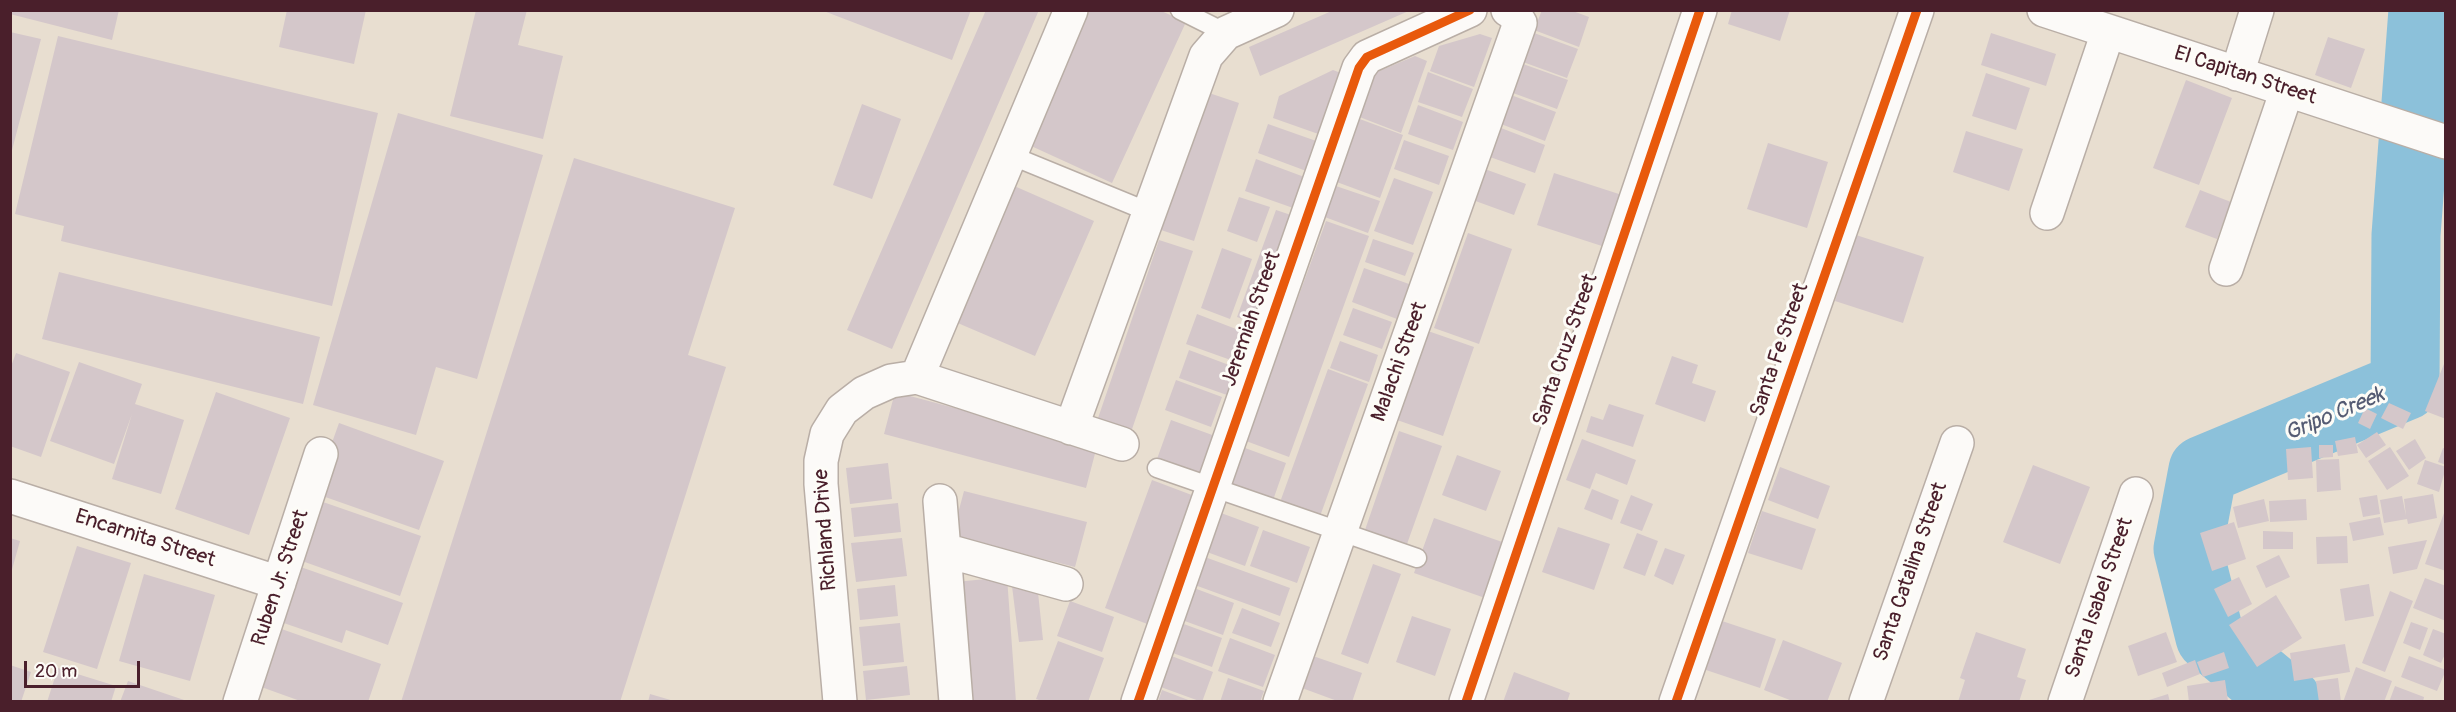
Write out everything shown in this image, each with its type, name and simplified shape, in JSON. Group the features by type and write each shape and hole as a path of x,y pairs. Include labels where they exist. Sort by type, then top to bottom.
{"street":[{"path":"1071,10 917,377 1122,444"},
{"path":"1071,428 1206,56 1226,33 1277,10"},
{"name":"Jeremiah Street","path":"1138,702 1359,68 1366,57 1470,10"},
{"name":"Santa Cruz Street","path":"1466,702 1700,10"},
{"name":"Santa Fe Street","path":"1676,702 1917,10"},
{"name":"El Capitan Street","path":"2044,10 2445,142"},
{"path":"2237,74 2257,10"},
{"name":"Malachi Street","path":"1280,702 1514,17"},
{"path":"2047,213 2108,32"},
{"path":"2226,269 2287,90"},
{"name":"Richland Drive","path":"840,702 821,484 821,461 827,434 842,410 864,393 891,381 917,377"},
{"name":"Santa Catalina Street","path":"1866,702 1957,443"},
{"name":"Ruben Jr. Street","path":"240,702 321,454"},
{"name":"Santa Isabel Street","path":"2064,702 2136,494"},
{"name":"Encarnita Street","path":"10,496 279,583"},
{"path":"940,501 956,702"},
{"path":"944,550 1066,584"}],"lane":[{"path":"1180,10 1226,33"},
{"path":"1010,155 1149,212"},
{"path":"1157,468 1417,558"}],"building":[{"path":"10,10 119,10 112,40 10,14"},
{"path":"287,10 366,10 354,64 279,47"},
{"path":"476,10 527,10 518,45 563,56 543,139 450,116"},
{"path":"821,10 971,10 952,60"},
{"path":"986,10 1039,10 892,349 847,330"},
{"path":"1090,10 1159,10 1186,22 1112,183 1029,145"},
{"path":"1334,10 1411,10 1260,76 1249,47"},
{"path":"1542,10 1570,10 1589,17 1579,47 1534,30"},
{"path":"1732,10 1790,10 1780,41 1728,24"},
{"path":"10,32 41,39 11,154 10,154"},
{"path":"1534,33 1578,49 1567,78 1523,62"},
{"path":"1991,33 2056,54 2046,86 1981,65"},
{"path":"1480,34 1492,38 1474,87 1430,71 1439,46"},
{"path":"58,36 378,113 332,306 61,241 64,226 15,214"},
{"path":"2328,37 2365,49 2351,88 2315,75"},
{"path":"1415,56 1427,61 1401,133 1357,116 1372,74"},
{"path":"1523,64 1568,80 1557,109 1513,93"},
{"path":"1333,70 1346,75 1324,136 1273,118 1279,96"},
{"path":"1428,72 1473,89 1462,117 1418,102"},
{"path":"1986,73 2030,88 2016,130 1972,116"},
{"path":"2186,80 2232,98 2199,185 2153,168"},
{"path":"1206,92 1239,103 1194,241 1161,230"},
{"path":"1511,95 1556,112 1545,141 1501,124"},
{"path":"862,104 901,119 872,199 833,185"},
{"path":"1418,105 1463,122 1453,150 1408,134"},
{"path":"398,113 543,155 477,379 436,367 416,435 313,405"},
{"path":"1357,118 1403,135 1380,198 1334,181"},
{"path":"1268,124 1319,142 1309,172 1258,153"},
{"path":"1501,128 1545,145 1535,173 1490,157"},
{"path":"1966,131 2023,149 2009,191 1953,172"},
{"path":"1404,140 1449,156 1439,185 1394,169"},
{"path":"1768,143 1828,162 1807,228 1747,209"},
{"path":"574,158 735,208 688,355 726,367 620,702 401,702"},
{"path":"1256,159 1307,178 1296,209 1245,191"},
{"path":"1482,168 1526,184 1514,215 1470,199"},
{"path":"1554,173 1622,195 1605,247 1537,225"},
{"path":"1394,178 1433,192 1413,245 1374,231"},
{"path":"1012,185 1094,221 1035,356 953,321"},
{"path":"1333,185 1380,201 1368,233 1322,216"},
{"path":"2200,190 2231,202 2217,239 2185,227"},
{"path":"1239,197 1270,207 1257,242 1227,231"},
{"path":"1276,210 1300,218 1261,326 1237,317"},
{"path":"1326,221 1369,236 1289,457 1246,441"},
{"path":"1468,233 1512,249 1479,344 1434,328"},
{"path":"1856,235 1924,257 1903,323 1835,301"},
{"path":"1373,239 1414,253 1405,276 1365,262"},
{"path":"1159,240 1193,251 1130,435 1096,424"},
{"path":"1222,248 1252,259 1230,319 1201,308"},
{"path":"1364,268 1409,284 1397,319 1352,302"},
{"path":"59,272 320,337 303,404 42,339"},
{"path":"1353,308 1392,322 1382,349 1343,335"},
{"path":"1197,314 1249,334 1239,363 1186,344"},
{"path":"1428,331 1474,347 1443,436 1397,420"},
{"path":"1340,341 1378,355 1369,382 1330,368"},
{"path":"1189,350 1237,368 1227,395 1179,378"},
{"path":"16,353 70,372 41,457 10,446 10,369"},
{"path":"1672,356 1698,365 1692,383 1716,391 1705,422 1655,404"},
{"path":"2446,359 2446,419 2425,411"},
{"path":"79,362 142,384 135,404 184,420 161,494 112,479 132,414 114,464 50,441"},
{"path":"1328,369 1368,384 1319,519 1279,505"},
{"path":"1176,380 1222,397 1211,427 1165,410"},
{"path":"216,392 290,418 249,535 175,509"},
{"path":"895,392 1097,446 1086,488 884,434"},
{"path":"2389,403 2411,413 2403,429 2381,418"},
{"path":"1609,404 1644,415 1633,447 1586,432 1591,416 1603,420"},
{"path":"2365,408 2377,414 2370,429 2358,423"},
{"path":"1171,420 1215,436 1201,475 1157,459"},
{"path":"339,423 444,461 419,530 314,493"},
{"path":"1399,431 1442,446 1407,544 1365,530"},
{"path":"2377,432 2386,445 2366,458 2357,445"},
{"path":"2355,437 2358,453 2338,456 2335,441"},
{"path":"1582,439 1636,460 1627,485 1596,473 1590,489 1566,480"},
{"path":"2415,439 2426,458 2409,470 2396,451"},
{"path":"2319,445 2333,445 2333,457 2319,458"},
{"path":"2311,447 2313,478 2288,480 2286,449"},
{"path":"2390,447 2409,476 2387,490 2368,461"},
{"path":"1245,448 1286,463 1271,506 1229,490"},
{"path":"2443,448 2446,449 2446,465 2438,462"},
{"path":"1457,455 1501,471 1486,511 1442,495"},
{"path":"2339,459 2341,490 2317,492 2316,460"},
{"path":"2425,460 2446,467 2439,492 2417,484"},
{"path":"888,463 892,499 850,504 846,468"},
{"path":"2033,465 2090,487 2060,564 2003,542"},
{"path":"1780,467 1830,486 1818,519 1768,500"},
{"path":"1152,480 1197,497 1150,625 1105,608"},
{"path":"1592,489 1619,500 1612,520 1584,509"},
{"path":"964,491 1087,522 1075,567 952,536"},
{"path":"2433,494 2437,518 2408,524 2407,519 2384,523 2380,500 2402,496 2406,516 2404,499"},
{"path":"1631,495 1653,504 1642,531 1620,523"},
{"path":"2377,495 2380,514 2363,517 2359,498"},
{"path":"2264,499 2269,521 2238,528 2233,507"},
{"path":"2306,499 2307,520 2270,522 2269,501"},
{"path":"323,502 421,536 400,596 302,561"},
{"path":"898,503 901,532 854,537 851,508"},
{"path":"1762,511 1816,529 1802,570 1748,553"},
{"path":"1221,513 1259,527 1245,566 1207,552"},
{"path":"2444,513 2446,513 2446,571 2425,564"},
{"path":"2380,517 2384,535 2353,541 2349,523"},
{"path":"1434,518 1505,543 1485,598 1414,573"},
{"path":"2234,522 2246,559 2212,571 2200,533"},
{"path":"1558,527 1610,544 1594,590 1542,572"},
{"path":"1263,530 1310,547 1297,583 1250,566"},
{"path":"2263,531 2293,532 2293,549 2263,549"},
{"path":"1637,533 1658,541 1645,576 1623,568"},
{"path":"2347,536 2348,563 2317,564 2316,537"},
{"path":"10,538 20,541 11,573 10,573"},
{"path":"902,538 907,576 856,582 851,543"},
{"path":"2427,540 2417,569 2393,574 2388,547"},
{"path":"77,546 131,563 97,669 43,652"},
{"path":"1665,548 1685,555 1673,585 1654,576"},
{"path":"2279,555 2290,577 2266,588 2256,566"},
{"path":"1202,556 1290,588 1280,616 1192,584"},
{"path":"1373,564 1401,574 1368,664 1341,654"},
{"path":"295,565 403,603 388,645 346,630 342,643 275,620"},
{"path":"144,574 215,595 190,681 119,661"},
{"path":"1007,577 1016,702 964,702 955,582"},
{"path":"2239,577 2252,604 2228,617 2214,589"},
{"path":"2425,578 2446,586 2446,621 2413,608"},
{"path":"1037,583 1043,640 1019,642 1012,586"},
{"path":"2369,584 2374,616 2345,621 2340,589"},
{"path":"895,585 898,616 860,620 857,589"},
{"path":"1194,588 1234,603 1223,635 1182,620"},
{"path":"2390,591 2413,601 2385,672 2362,663"},
{"path":"2276,595 2302,638 2257,667 2229,625"},
{"path":"1070,601 1114,617 1102,652 1057,636"},
{"path":"1242,608 1280,623 1271,647 1232,633"},
{"path":"1412,616 1451,629 1435,676 1396,662"},
{"path":"1719,620 1776,639 1760,688 1703,669"},
{"path":"2411,622 2428,628 2420,650 2403,643"},
{"path":"900,623 904,662 863,666 859,627"},
{"path":"1181,623 1222,638 1212,667 1170,652"},
{"path":"273,626 381,664 368,702 303,702 253,684"},
{"path":"2433,629 2446,634 2446,652 2441,663 2423,655"},
{"path":"1976,632 2026,649 2017,677 2026,680 2019,702 1958,702 1965,680 1960,678"},
{"path":"2166,632 2177,662 2138,676 2128,646"},
{"path":"1230,638 1275,655 1263,687 1218,671"},
{"path":"1783,640 1842,663 1827,702 1795,702 1764,690"},
{"path":"1058,641 1104,658 1088,702 1045,702 1036,699"},
{"path":"2345,644 2350,672 2294,681 2290,653"},
{"path":"2224,652 2229,668 2203,677 2197,662"},
{"path":"1169,655 1213,672 1202,702 1158,686"},
{"path":"1313,656 1362,673 1352,702 1340,702 1302,688"},
{"path":"2409,656 2446,670 2437,691 2401,677"},
{"path":"2195,660 2200,674 2167,687 2162,673"},
{"path":"10,665 31,672 21,702 10,702"},
{"path":"907,666 910,695 866,700 863,671"},
{"path":"2356,667 2392,681 2384,702 2343,702"},
{"path":"58,668 116,686 111,702 47,702"},
{"path":"1514,672 1570,693 1567,702 1503,702"},
{"path":"1228,678 1264,691 1260,702 1220,702"},
{"path":"2338,678 2341,702 2319,702 2316,681"},
{"path":"2225,680 2228,701 2189,702 2187,686"},
{"path":"128,681 187,701 187,702 120,702"},
{"path":"2395,686 2424,697 2423,702 2389,702"},
{"path":"1162,690 1191,701 1191,702 1158,702"},
{"path":"650,694 674,701 674,702 648,702"},
{"path":"2168,694 2170,702 2146,702 2146,701"}],"waterway":[{"name":"Gripo Creek","path":"2288,702 2210,637 2188,549 2203,470 2405,386 2406,235 2423,10"}],"cycle path":[{"path":"1138,702 1359,68 1367,57 1470,10"},
{"path":"1466,702 1700,10"},
{"path":"1676,702 1917,10"}]}
